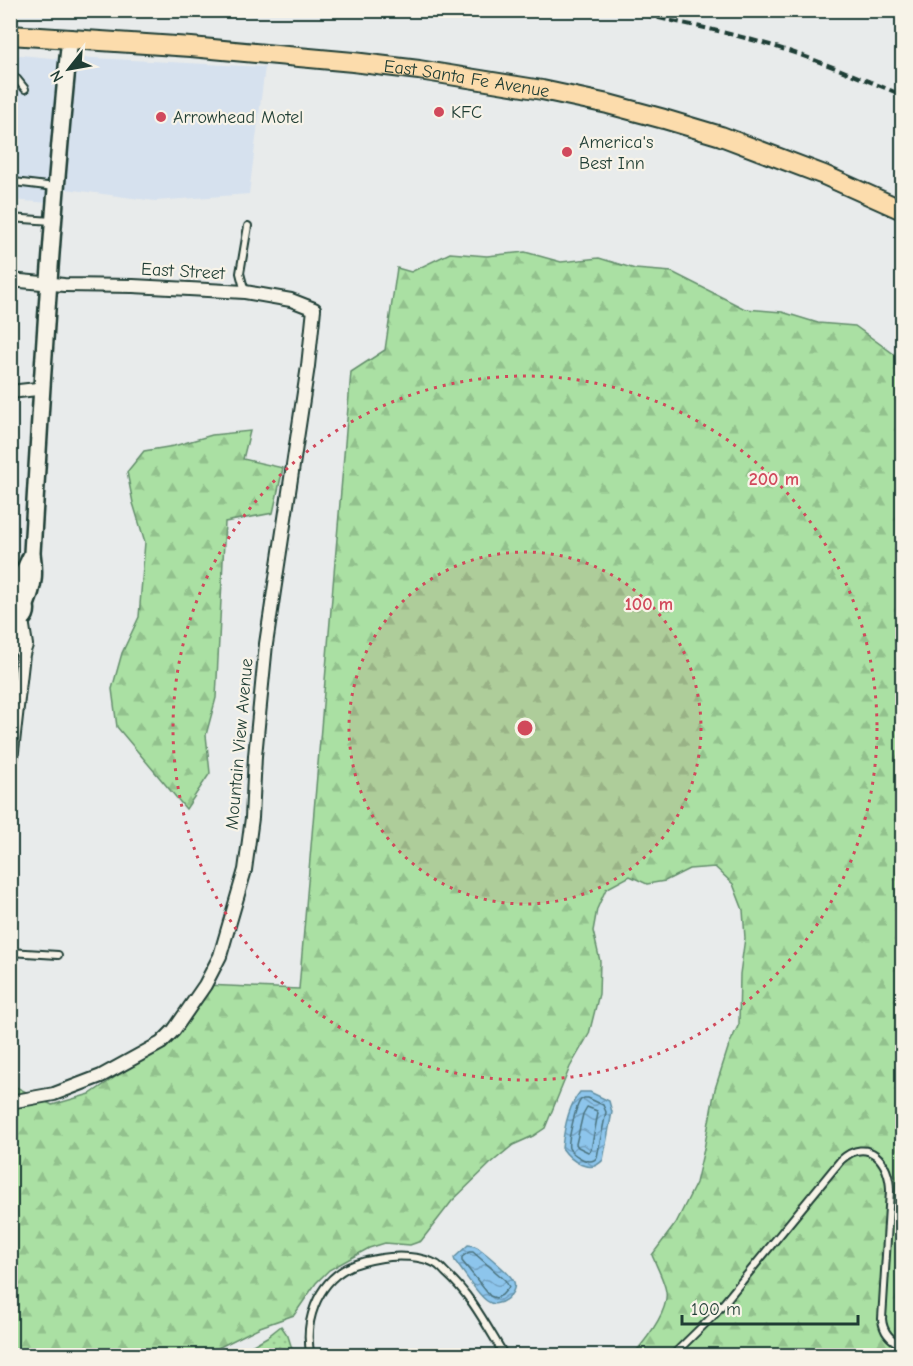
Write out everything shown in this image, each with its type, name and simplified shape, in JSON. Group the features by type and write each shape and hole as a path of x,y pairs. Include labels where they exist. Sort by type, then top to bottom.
{"main road":[{"name":"East Santa Fe Avenue","path":"10,35 191,47 353,62 542,90 664,118 721,136 824,175 903,210"}],"street":[{"path":"17,619 33,589 32,553 48,283 59,137 70,38"},
{"name":"East Street","path":"10,280 245,292 291,300 314,309"},
{"name":"Mountain View Avenue","path":"10,1102 54,1094 101,1076 161,1043 174,1030 205,984 220,956 245,870 252,818 255,756 266,644 308,366 314,309"},
{"path":"10,392 37,389"},
{"path":"10,769 23,654 26,645 17,619 24,600 10,595 17,586 32,553"}],"lane":[{"path":"10,77 17,80 25,89"},
{"path":"14,182 57,187"},
{"path":"10,218 54,221"},
{"path":"245,292 240,273 248,226"},
{"path":"10,952 58,955"},
{"path":"672,1356 715,1314 841,1160 849,1154 861,1151 878,1157 888,1174 890,1191 882,1325 888,1336 903,1345"},
{"path":"310,1356 308,1332 311,1316 318,1297 330,1281 346,1268 361,1262 393,1256 413,1257 436,1264 453,1279 491,1332 505,1356"}],"shaded area":[{"path":"10,54 62,59 50,203 11,200"},
{"path":"75,57 265,67 249,194 155,201 66,189"}],"green space":[{"path":"525,252 561,262 599,258 635,269 672,272 745,309 782,312 818,323 855,326 902,360 902,1355 633,1355 644,1342 664,1308 666,1292 652,1255 676,1223 696,1183 715,1089 729,1045 739,1024 740,974 745,938 743,910 733,884 715,867 689,869 665,881 647,884 630,876 606,889 597,909 593,931 600,961 599,994 589,1034 570,1067 545,1128 513,1145 490,1164 452,1201 421,1241 410,1245 385,1243 369,1248 329,1270 316,1283 294,1315 260,1327 204,1355 11,1355 10,1081 16,1087 52,1105 90,1094 130,1067 205,985 299,989 351,372 385,350 397,268 411,272 450,253 487,256"},
{"path":"250,431 243,459 283,468 273,513 225,522 216,698 206,735 210,773 186,809 117,727 112,689 122,653 139,617 145,542 133,503 127,472 144,451 174,446 212,435"},
{"path":"281,1326 288,1336 294,1355 235,1355 267,1337"}],"water":[{"path":"580,1092 590,1092 609,1101 612,1112 603,1160 592,1166 576,1161 562,1148 565,1126"},
{"path":"468,1245 481,1250 512,1279 514,1287 510,1296 496,1304 483,1298 454,1258"}],"railway":[{"path":"618,10 713,30 770,45 820,62 902,95"}],"place":[{"name":"KFC","path":"439,112"},
{"name":"Arrowhead Motel","path":"161,117"},
{"name":"America's Best Inn","path":"567,152"}]}
